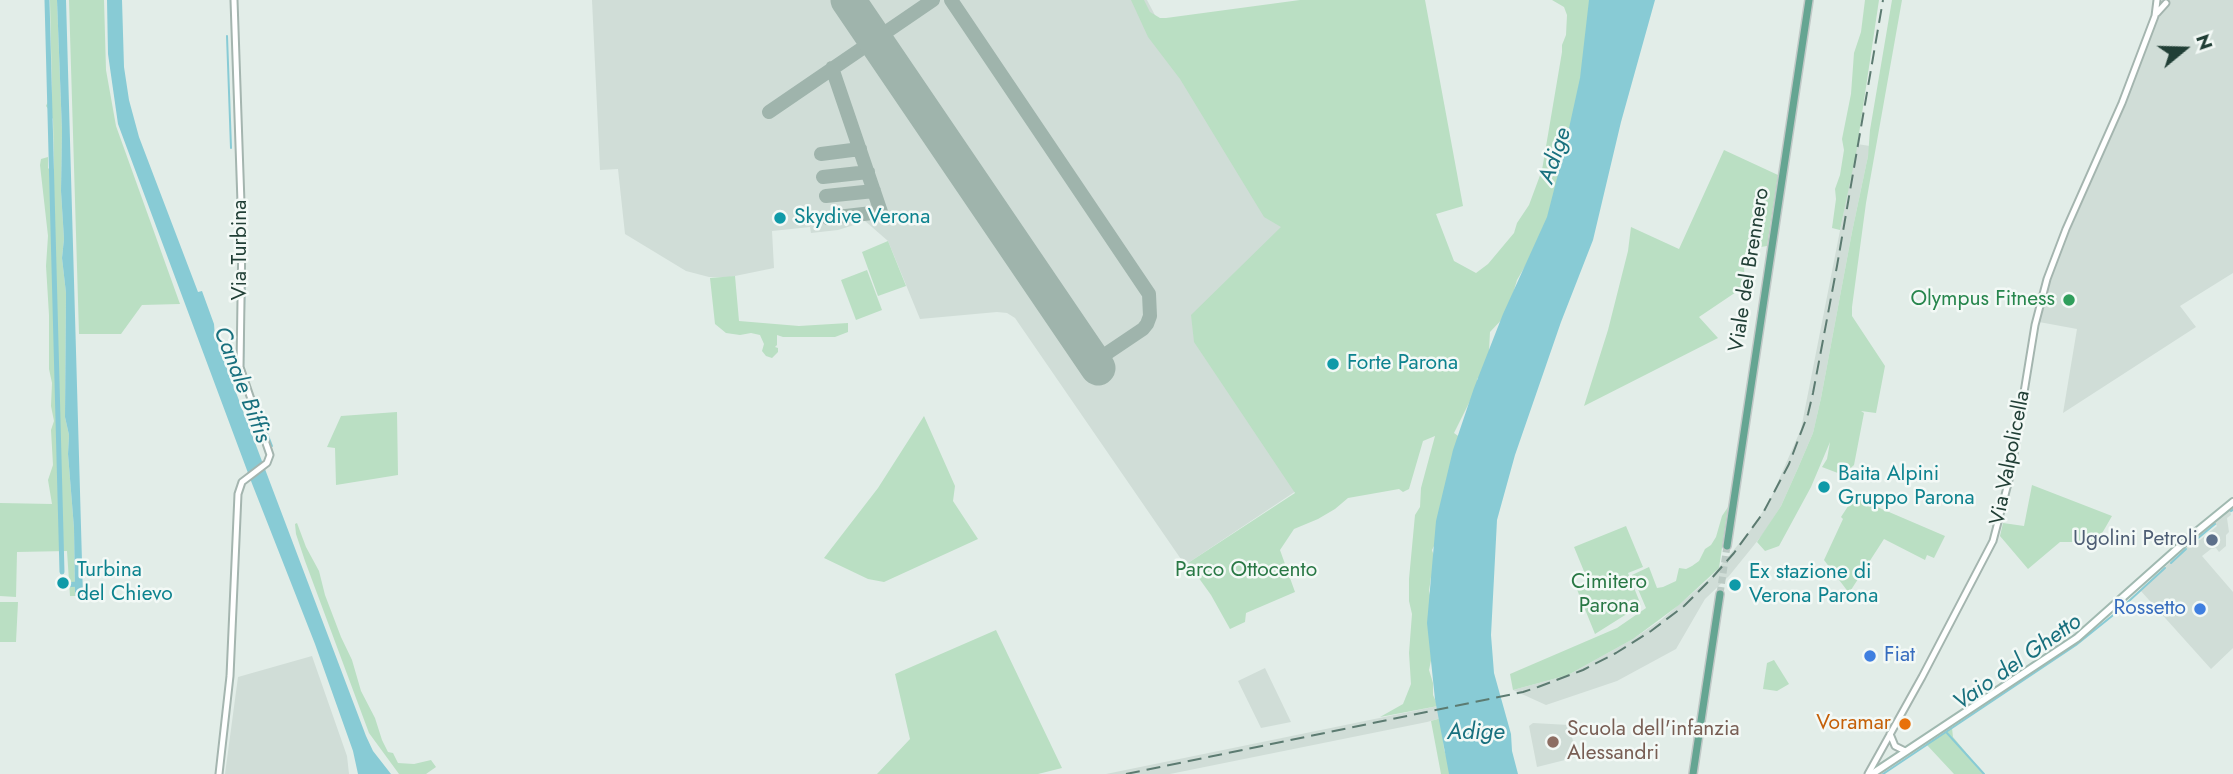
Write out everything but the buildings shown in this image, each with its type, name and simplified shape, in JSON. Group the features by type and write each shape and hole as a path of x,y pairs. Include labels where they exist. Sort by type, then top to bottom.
{"main road":[{"name":"Viale del Brennero","path":"1727,546 1809,0"},
{"path":"1870,774 2077,638 2194,533 2233,502"},
{"path":"1693,774 1720,594"}],"street":[{"name":"Via Turbina","path":"219,774 230,676 238,494 245,479 267,463 270,455 240,368 242,232 234,0"},
{"path":"2155,16 2157,0 2168,1"},
{"path":"2155,16 2168,1"},
{"name":"Via Valpolicella","path":"1870,774 1993,541 2013,460 2035,325 2047,279 2060,243 2122,103 2155,16"},
{"path":"1890,734 1895,746 1905,751"}],"shaded area":[{"path":"592,0 1147,0 1157,19 1357,205 1296,491 1185,565 1015,318 1007,313 997,312 920,319 888,241 865,221 853,222 854,225 838,230 811,233 810,227 772,231 774,268 730,277 709,277 686,271 625,234 618,169 600,170"},
{"path":"2165,0 2233,0 2233,273 2180,306 2196,327 2063,413 2077,329 2039,322 2046,292 2053,269 2129,95"},
{"path":"1857,144 1870,146 1821,398 1813,433 1781,506 1763,534 1729,576 1705,599 1676,649 1617,681 1546,705 1513,690 1568,675 1633,639 1661,620 1710,578 1753,527 1770,500 1801,429"},
{"path":"2230,509 2226,546 2219,552 2216,548 2211,549 2202,556 2233,592 2233,648 2211,669 2140,590 2196,539 2200,540 2217,526 2214,522"},
{"path":"312,656 347,756 349,774 225,774 238,677"},
{"path":"1265,668 1291,722 1261,728 1238,681"},
{"path":"1438,706 1441,718 1427,722 1170,774 1106,774"},
{"name":"Scuola dell'infanzia Alessandri","path":"1533,723 1569,725 1577,757 1537,767 1529,726"}],"green space":[{"path":"50,0 57,0 62,131 62,258 66,293 65,417 69,435 75,596 70,596 67,551 17,552 16,597 0,596 0,503 52,504 48,480 53,465 51,430 54,421 49,369 46,266 48,236 40,165 41,159 48,157 48,168 52,172 54,168 53,119 46,106 52,92"},
{"path":"69,0 104,0 106,70 116,126 180,304 142,305 121,334 79,334"},
{"name":"Parco Ottocento","path":"1131,0 1144,0 1150,12 1160,18 1166,18 1300,0 1425,0 1463,206 1436,214 1454,261 1476,273 1488,264 1514,233 1529,205 1542,170 1562,45 1566,35 1567,15 1564,7 1552,0 1593,0 1558,196 1517,280 1507,314 1490,332 1488,369 1477,379 1477,387 1454,433 1461,438 1437,540 1432,550 1436,575 1431,577 1429,591 1433,608 1433,651 1429,670 1433,695 1438,706 1380,717 1403,704 1411,684 1409,653 1412,614 1409,579 1415,515 1420,507 1421,488 1435,436 1423,441 1409,489 1348,498 1318,519 1294,529 1280,550 1295,592 1246,613 1245,622 1230,629 1211,595 1188,563 1295,493 1194,342 1191,315 1281,227 1264,217 1180,79 1148,37"},
{"path":"1865,0 1879,0 1856,154 1840,230 1832,228 1835,189 1844,150 1842,139 1851,94 1854,53 1861,32"},
{"path":"1892,0 1902,0 1866,203 1852,307 1852,316 1885,366 1876,413 1861,411 1864,413 1854,465 1843,475 1822,467 1827,459 1830,442 1811,487 1779,546 1765,551 1757,542 1781,506 1813,433 1868,156"},
{"path":"1724,150 1778,175 1767,246 1761,247 1758,244 1745,253 1748,265 1744,267 1745,286 1699,317 1718,338 1584,406 1608,330 1628,251 1631,227 1679,249"},
{"path":"888,241 906,286 878,296 862,252"},
{"path":"867,270 882,310 856,320 841,280"},
{"path":"735,276 739,321 799,326 848,323 848,332 835,337 777,335 775,347 778,352 772,358 766,356 762,351 764,344 760,335 726,333 715,324 710,278"},
{"path":"397,412 398,475 336,485 335,448 327,447 341,416"},
{"path":"924,416 955,486 953,501 978,539 884,582 868,579 824,558 878,488"},
{"path":"2032,485 2112,516 2097,542 2060,542 2028,569 2000,536 2003,523 2024,526"},
{"path":"1854,497 1945,536 1934,558 1927,555 1925,560 1884,539 1849,593 1824,560 1843,519 1841,517"},
{"path":"1728,507 1719,568 1679,605 1633,639 1568,675 1513,690 1510,674 1617,628 1646,608 1632,575 1649,567 1657,588 1676,581 1679,568 1686,569 1699,561 1705,549 1711,545"},
{"path":"297,523 319,571 325,595 352,660 361,691 388,752 393,753 398,763 414,764 431,760 436,767 426,774 399,774 369,733 305,561 296,534"},
{"name":"Cimitero Parona","path":"1626,526 1643,567 1628,573 1641,605 1595,634 1576,587 1588,581 1574,547"},
{"path":"0,602 18,602 16,642 0,642"},
{"path":"996,630 1062,768 1038,774 877,774 910,739 895,674"},
{"path":"1774,660 1789,684 1777,691 1763,689 1767,663"},
{"path":"1441,718 1444,749 1452,774 1441,774 1431,721"},
{"path":"1952,728 1953,737 1984,774 1954,774 1926,744"}],"water":[{"path":"57,0 66,0 83,597 75,596 69,435 65,417 66,293 62,258 62,131"},
{"path":"107,0 122,0 124,67 139,137 198,292 202,291 214,324 215,337 366,736 373,751 391,774 358,774 353,751 315,644 251,481 118,124 108,54"},
{"name":"Adige","path":"1589,0 1655,0 1621,122 1593,240 1561,322 1515,455 1497,520 1491,635 1494,673 1511,734 1518,774 1449,774 1435,699 1427,623 1436,521 1453,450 1474,388 1503,314 1547,217 1580,78"}],"waterway":[{"path":"47,0 62,572"},
{"path":"227,36 231,148"},
{"name":"Canale Biffis","path":"243,370 245,256"},
{"name":"Canale Biffis","path":"252,395 272,446"},
{"name":"Vaio del Ghetto","path":"2197,539 2215,524"},
{"name":"Vaio del Ghetto","path":"2171,563 2186,549"},
{"name":"Vaio del Ghetto","path":"1883,774 2076,645 2165,568"},
{"path":"63,585 79,582"},
{"path":"1947,733 1984,774"}],"taxiway":[{"path":"769,112 933,0"},
{"path":"951,0 1149,294 1150,316 1143,329 1094,362"},
{"path":"828,218 881,212 832,68"},
{"path":"821,154 860,149"},
{"path":"823,177 868,172"},
{"path":"826,196 874,191"}],"runway":[{"path":"848,0 1098,368"}],"tunnel":[{"path":"1720,594 1727,546"}],"railway":[{"path":"1126,774 1523,692 1583,670 1616,653 1684,606 1711,579 1763,513 1789,464 1808,414 1837,266 1883,0"}],"place":[{"name":"Skydive Verona","path":"780,218"},
{"name":"Olympus Fitness","path":"2069,300"},
{"name":"Forte Parona","path":"1333,364"},
{"name":"Baita Alpini Gruppo Parona","path":"1824,487"},
{"name":"Ugolini Petroli","path":"2212,540"},
{"name":"Turbina del Chievo","path":"63,583"},
{"name":"Ex stazione di Verona Parona","path":"1735,585"},
{"name":"Rossetto","path":"2200,609"},
{"name":"Fiat","path":"1870,656"},
{"name":"Voramar","path":"1905,724"},
{"name":"Scuola dell'infanzia Alessandri","path":"1553,742"}]}
